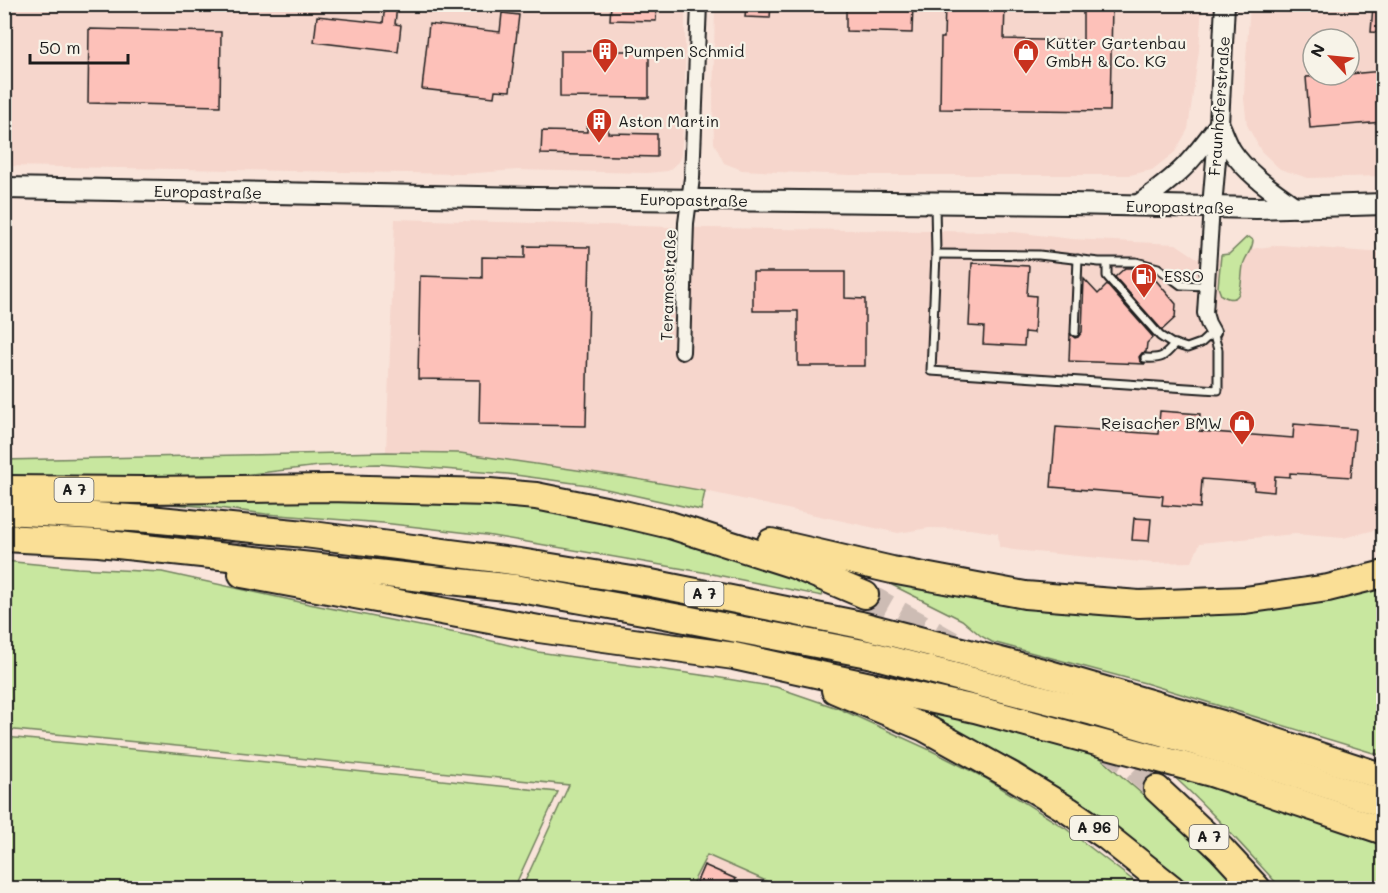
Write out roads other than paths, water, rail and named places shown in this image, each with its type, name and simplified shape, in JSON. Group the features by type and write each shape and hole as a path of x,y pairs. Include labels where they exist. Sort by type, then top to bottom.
{"highway":[{"name":"A 7","path":"4,489 329,488 489,492 536,496 670,525 794,565 865,595"},
{"name":"A 7","path":"4,511 149,519 305,534 520,562 651,583 861,625 1028,669 1222,724 1383,777"},
{"name":"A 7","path":"670,525 751,537 892,570 1025,596 1139,604 1245,600 1328,588 1383,574"},
{"name":"A 7","path":"4,538 99,543 515,588 868,654 1093,712 1216,748 1383,804"},
{"path":"99,543 183,562 539,629 724,654 975,709 1211,773 1383,831"},
{"name":"A 96","path":"778,665 925,728 1012,776 1106,836 1171,888"},
{"name":"A 7","path":"1157,789 1221,849 1257,888"}],"main road":[{"name":"Europastraße","path":"4,188 1297,208 1383,204"}],"street":[{"name":"Teramostraße","path":"682,352 686,223 692,178 699,4"},
{"name":"Fraunhoferstraße","path":"1212,207 1225,4"},
{"path":"1136,206 1179,172 1219,124 1232,150 1243,165 1297,208"},
{"path":"1212,207 1205,313 1213,332"}],"lane":[{"path":"935,203 936,254 931,371 1218,390 1218,350 1213,332 1202,343 1187,348 1175,345 1160,336 1107,276 1107,263"},
{"path":"936,254 1039,255 1107,263 1136,262 1158,268 1181,285 1206,286"},
{"path":"1075,332 1078,259"},
{"path":"1145,358 1158,359 1175,345"}],"tunnel":[{"path":"865,595 952,644"},
{"path":"1041,700 1128,762 1157,789"}],"place":[{"name":"Pumpen Schmid","path":"605,74"},
{"name":"Kutter Gartenbau GmbH & Co. KG","path":"1026,75"},
{"name":"Aston Martin","path":"599,144"},
{"name":"ESSO","path":"1144,299"},
{"name":"Reisacher BMW","path":"1242,446"}]}
